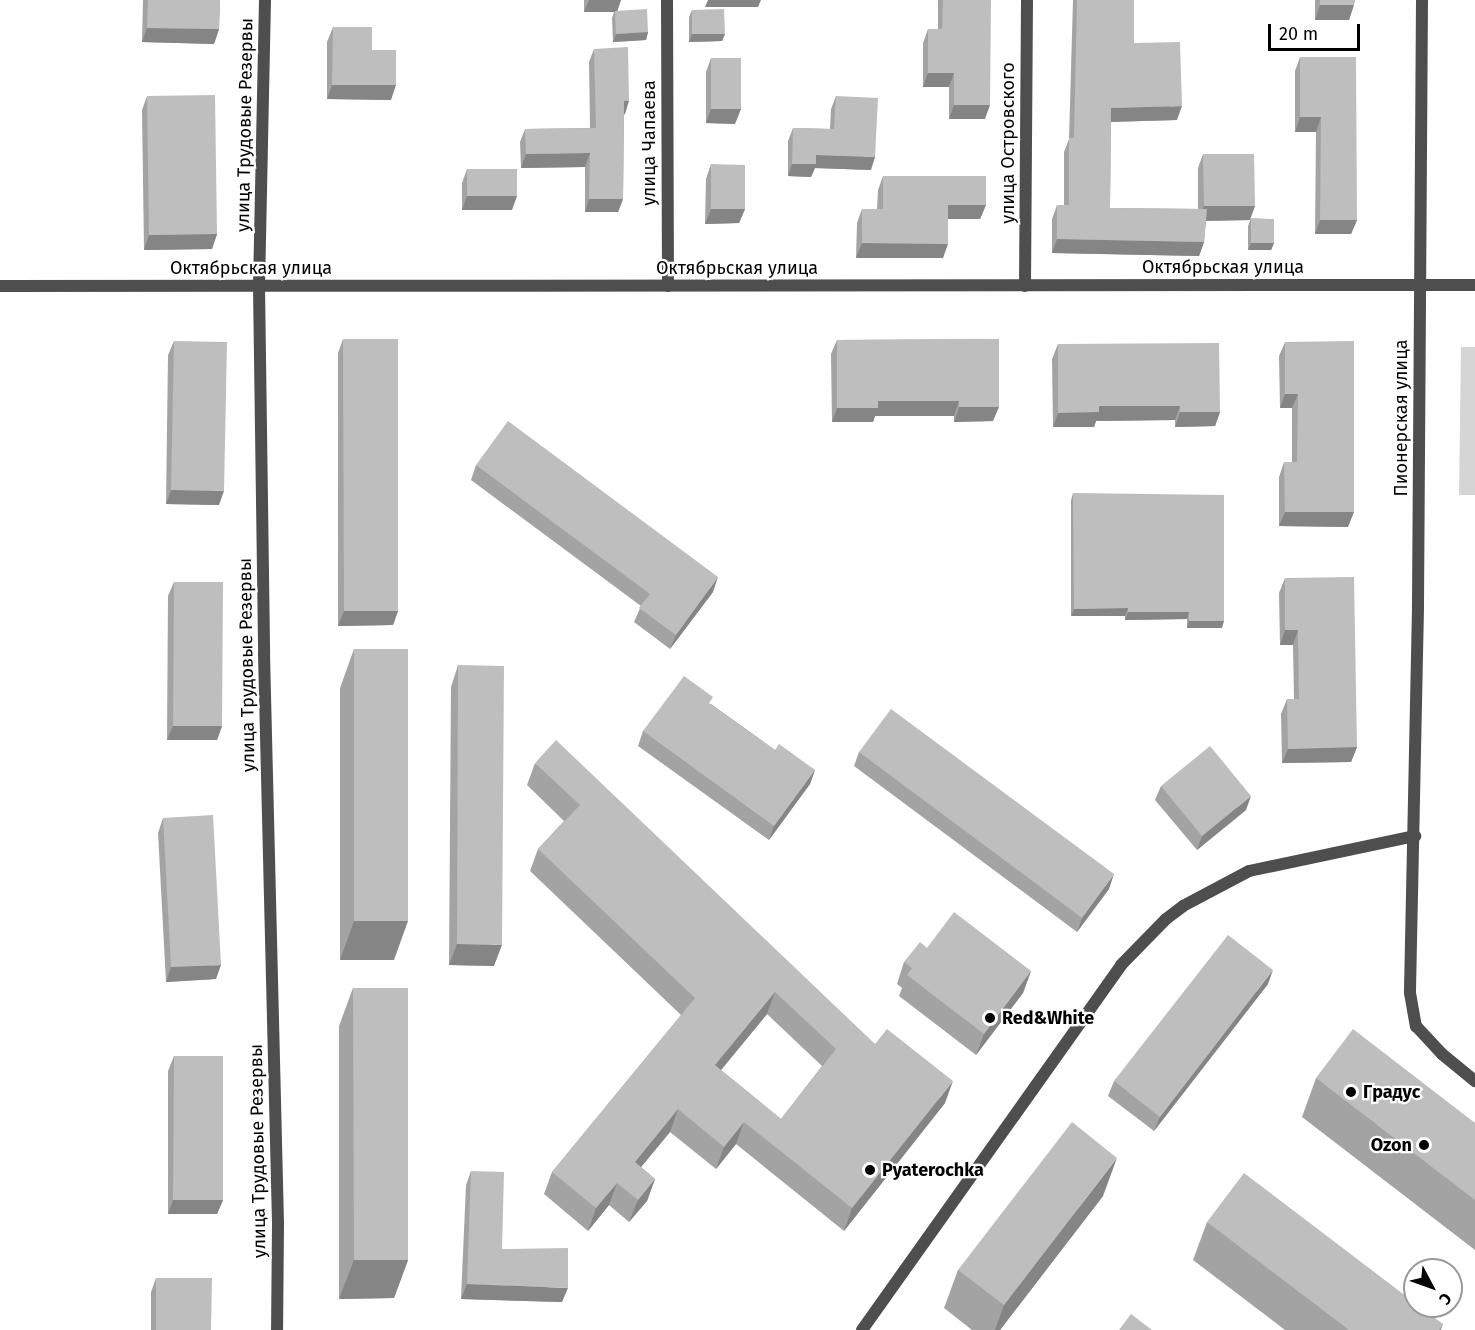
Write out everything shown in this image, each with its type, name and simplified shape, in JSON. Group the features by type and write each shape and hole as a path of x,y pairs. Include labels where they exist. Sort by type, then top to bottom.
{"street":[{"name":"улица Трудовые Резервы","path":"265,0 259,286 265,678 278,1223 277,1330"},
{"name":"улица Чапаева","path":"666,0 668,286"},
{"name":"улица Островского","path":"1025,286 1027,0"},
{"name":"Пионерская улица","path":"1422,0 1415,836 1411,1011 1416,1026 1425,1037 1475,1081"},
{"name":"Октябрьская улица","path":"0,286 1475,285"},
{"path":"862,1330 1121,965 1166,920 1183,906 1249,871 1415,836"}],"shaded area":[{"path":"1461,347 1475,347 1475,495 1459,495"}],"building":[{"path":"148,0 220,0 219,29 147,28"},
{"path":"943,0 991,0 990,105 954,105 954,73 928,73 928,29 942,29"},
{"path":"1077,0 1134,0 1134,43 1180,42 1182,106 1111,108 1110,208 1207,209 1204,242 1057,239 1057,205 1069,205 1069,138 1074,138"},
{"path":"1320,0 1355,0 1354,5 1320,5"},
{"path":"647,9 648,32 616,34 615,11"},
{"path":"724,9 725,34 692,34 692,10"},
{"path":"333,27 372,27 372,50 396,50 396,85 332,85"},
{"path":"628,47 629,101 624,101 623,199 589,199 590,153 526,154 525,129 596,128 594,49"},
{"path":"1300,57 1356,57 1357,220 1320,220 1321,117 1300,117"},
{"path":"711,58 741,58 741,109 711,109"},
{"path":"215,95 217,234 149,235 147,96"},
{"path":"836,96 878,98 875,157 816,155 816,164 792,164 793,128 834,129"},
{"path":"1203,154 1254,154 1255,206 1204,206"},
{"path":"711,164 745,165 745,209 711,209"},
{"path":"467,169 517,169 517,196 467,196"},
{"path":"883,176 986,176 986,205 948,205 948,244 862,243 862,209 883,209"},
{"path":"1251,218 1274,219 1274,243 1251,243"},
{"path":"343,339 398,339 398,611 344,611"},
{"path":"999,339 999,407 959,407 959,401 878,401 878,408 837,408 837,340"},
{"path":"174,341 227,342 224,491 171,490"},
{"path":"1354,341 1354,512 1285,512 1284,462 1297,462 1298,394 1285,394 1285,342"},
{"path":"1219,343 1220,412 1180,412 1180,406 1099,406 1099,412 1058,413 1058,344"},
{"path":"508,421 718,577 676,635 639,608 650,594 476,465"},
{"path":"1073,493 1224,495 1224,621 1189,621 1189,612 1128,612 1128,608 1074,609"},
{"path":"1354,577 1357,747 1288,749 1287,699 1299,699 1298,630 1285,630 1285,578"},
{"path":"174,582 223,582 222,726 173,726"},
{"path":"354,649 408,649 408,921 354,921"},
{"path":"458,665 504,666 502,945 457,944"},
{"path":"684,676 713,697 709,703 775,750 779,744 815,770 774,826 643,731"},
{"path":"891,709 1114,874 1082,918 859,752"},
{"path":"556,740 875,1044 887,1029 953,1081 852,1208 744,1122 724,1147 678,1109 635,1162 655,1179 638,1200 617,1183 596,1208 552,1172 695,998 538,849 580,805 535,763","holes":["775,992 836,1049 781,1119 715,1065"]},
{"path":"1210,746 1251,796 1202,836 1161,786"},
{"path":"213,815 221,965 171,967 163,818"},
{"path":"954,912 1031,971 984,1034 907,975 912,968 904,962 920,942 927,948"},
{"path":"1228,935 1273,970 1160,1117 1114,1081"},
{"path":"353,988 408,988 408,1260 354,1260"},
{"path":"1353,1029 1475,1123 1475,1200 1316,1078"},
{"path":"174,1056 223,1056 223,1200 173,1200"},
{"path":"1072,1122 1117,1158 1004,1305 958,1270"},
{"path":"471,1171 504,1172 502,1249 568,1248 568,1288 467,1284"},
{"path":"1244,1173 1403,1294 1403,1318 1435,1318 1443,1324 1439,1330 1349,1330 1207,1222"},
{"path":"156,1278 212,1278 211,1330 156,1330"},
{"path":"1131,1314 1152,1330 1119,1330"}],"place":[{"name":"Red&White","path":"990,1018"},
{"name":"Градус","path":"1351,1092"},
{"name":"Ozon","path":"1424,1145"},
{"name":"Pyaterochka","path":"870,1170"}]}
